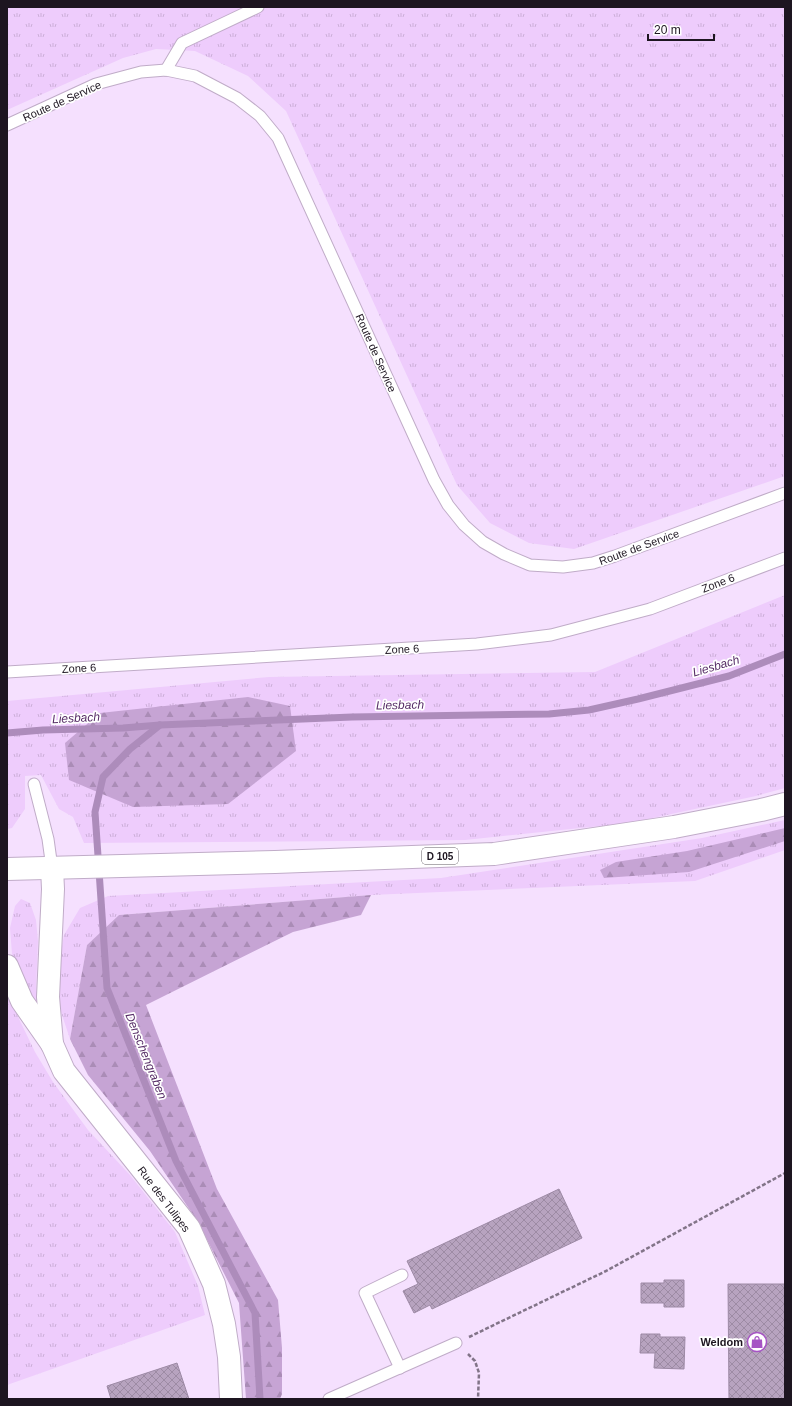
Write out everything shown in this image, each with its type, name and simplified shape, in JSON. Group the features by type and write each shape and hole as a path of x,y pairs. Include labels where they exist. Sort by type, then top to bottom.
{"main road":[{"name":"D 105","path":"7,869 494,854 674,827 785,804"},
{"name":"Rue des Tulipes","path":"52,868 53,889 48,997 52,1044"},
{"name":"Rue des Tulipes","path":"7,966 22,1002 52,1044 64,1071 188,1228 214,1284 224,1324 229,1357 231,1399"}],"lane":[{"path":"166,70 182,42 258,7"},
{"name":"Route de Service","path":"7,125 96,84 141,72 166,70 195,76 237,98 260,116 278,138 434,480 448,505 464,525 483,542 504,554 530,565 563,567 593,563 785,493"},
{"name":"Zone 6","path":"7,672 477,644 551,635 650,609 785,558"},
{"path":"34,784 48,839 52,868"},
{"path":"400,1368 365,1293 402,1275"},
{"path":"329,1399 456,1343"}],"path":[{"path":"478,1399 479,1373 475,1361 456,1343 606,1271 785,1173"}],"green space":[{"path":"7,7 785,7 785,476 574,549 529,543 490,523 457,485 286,111 248,76 195,51 156,49 123,58 7,110"},
{"path":"785,595 785,788 756,796 629,823 465,840 84,843 73,817 59,809 41,775 25,776 25,809 12,828 7,829 7,701 269,677 595,672"},
{"path":"248,697 290,706 296,751 228,804 133,807 69,780 65,743 100,713"},
{"path":"785,820 785,850 695,881 371,895 119,915 87,945 70,1039 60,1009 58,969 64,935 80,908 108,896 441,878 702,838"},
{"path":"785,828 785,841 689,872 604,878 600,870 616,862 687,851"},
{"path":"371,895 361,915 293,932 146,1005 217,1189 278,1300 282,1348 282,1394 280,1399 246,1399 239,1303 198,1222 150,1151 88,1075 70,1039 87,945 119,915"},
{"path":"21,899 30,903 36,920 38,941 36,990 42,1009 37,1012 26,990 12,954 10,928 15,906"},
{"path":"7,994 35,1052 53,1082 88,1130 130,1175 175,1232 198,1286 205,1315 7,1385"}],"building":[{"path":"559,1189 582,1238 432,1309 430,1305 414,1313 403,1291 418,1284 407,1261"},
{"path":"664,1280 684,1280 684,1307 664,1307 664,1303 641,1303 641,1283 664,1283"},
{"name":"Weldom","path":"728,1284 785,1284 785,1399 729,1399"},
{"path":"641,1334 660,1334 660,1337 685,1337 684,1369 654,1368 655,1353 640,1353"},
{"path":"177,1363 189,1399 111,1399 107,1386"}],"waterway":[{"name":"Liesbach","path":"7,733 43,730 123,728 160,725 352,717 549,714 589,710 729,676 785,654"},
{"name":"Denschengraben","path":"160,725 130,749 103,777 95,812 107,988 176,1161 255,1313 260,1399"}],"place":[{"name":"Weldom","path":"757,1342"}]}
